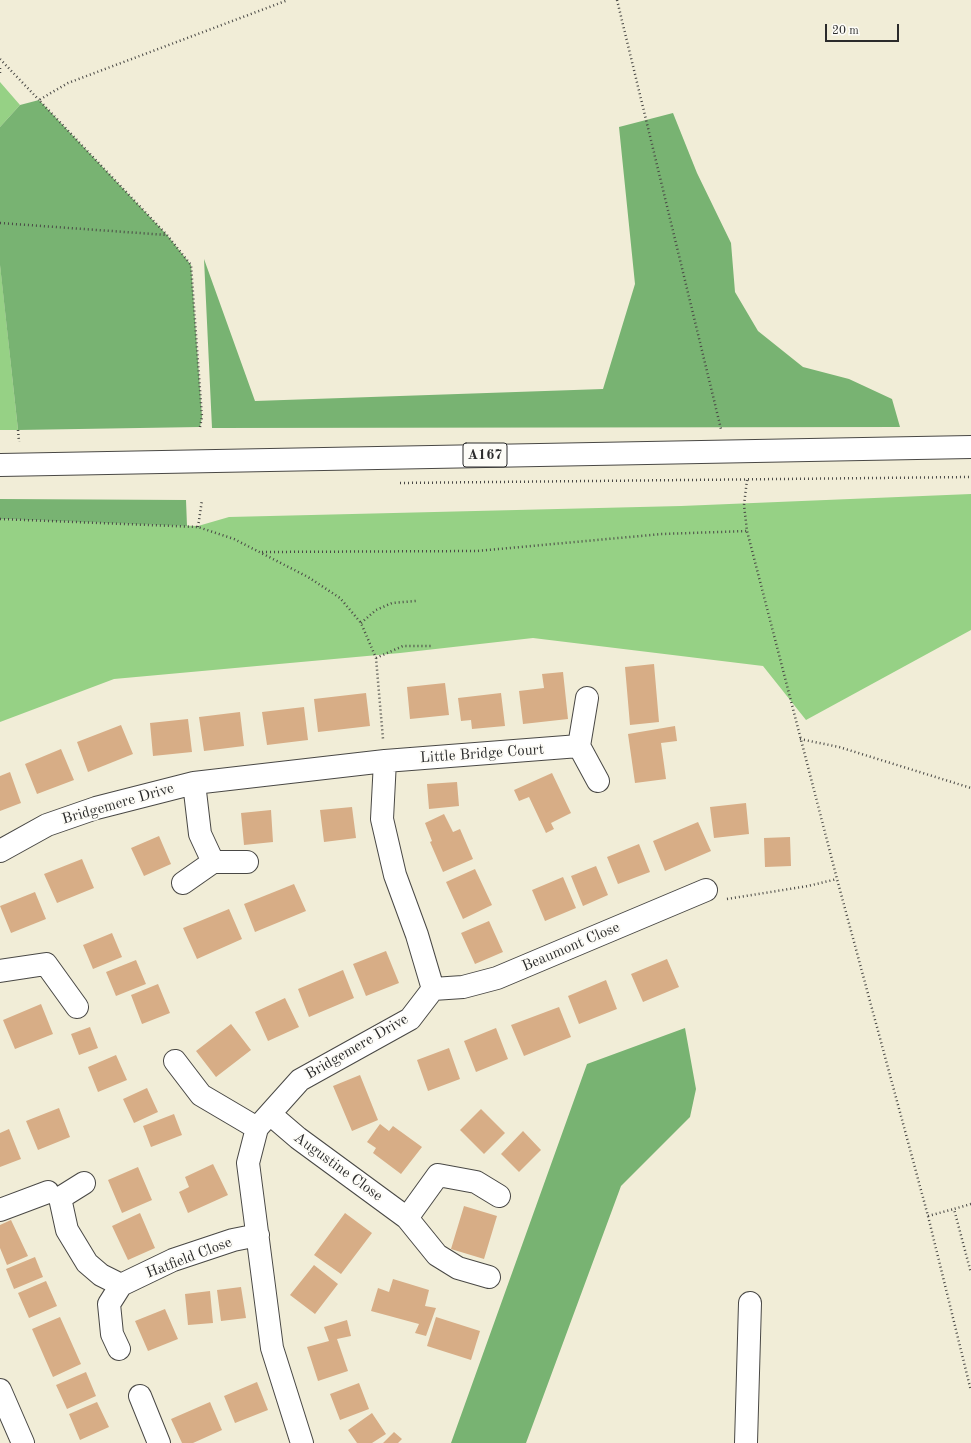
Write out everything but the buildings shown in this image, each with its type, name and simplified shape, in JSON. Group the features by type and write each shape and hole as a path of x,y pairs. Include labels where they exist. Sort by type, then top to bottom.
{"main road":[{"name":"A167","path":"0,465 726,450 971,447"},
{"path":"587,698 579,746 598,781"},
{"name":"Little Bridge Court","path":"385,761 579,746"},
{"name":"Bridgemere Drive","path":"0,851 47,825 96,808 194,782 385,761"},
{"path":"385,761 382,819 395,875 417,935 433,989"},
{"name":"Bridgemere Drive","path":"194,782 200,834 213,862"},
{"path":"183,883 213,862 247,862"},
{"name":"Beaumont Close","path":"433,989 463,987 497,978 714,895"},
{"path":"0,971 46,964 77,1007"},
{"name":"Bridgemere Drive","path":"302,1443 272,1348 248,1163 263,1121 300,1080 410,1019 433,989"},
{"name":"Augustine Close","path":"175,1061 201,1095 263,1121 298,1138 407,1218 437,1255 458,1268 489,1277"},
{"path":"407,1218 438,1175 476,1182 500,1196"},
{"path":"0,1210 49,1192 84,1183"},
{"path":"49,1192 67,1230 87,1263 101,1275 121,1285 109,1304 112,1334 119,1349"},
{"name":"Hatfield Close","path":"121,1285 173,1260 233,1240 258,1235"},
{"path":"746,1443 750,1302"},
{"path":"0,1390 5,1412 23,1443"},
{"path":"140,1396 159,1443"}],"path":[{"path":"39,100 68,83 288,0"},
{"path":"617,0 726,450"},
{"path":"0,58 167,235 191,265 202,417 200,427"},
{"path":"0,68 0,74"},
{"path":"0,223 167,235"},
{"path":"397,483 971,477"},
{"path":"747,480 744,505 747,531 800,739 928,1216 971,1391"},
{"path":"198,526 202,500"},
{"path":"0,519 198,526 234,539 262,552 308,577 340,598 361,623 376,658 385,761"},
{"path":"262,552 477,550 662,534 747,531"},
{"path":"361,623 376,610 392,603 416,601"},
{"path":"376,658 403,646 432,646"},
{"path":"800,739 839,747 971,788"},
{"path":"714,895 749,894 808,886 837,879"},
{"path":"928,1216 971,1204"},
{"path":"954,1209 971,1272"}],"green space":[{"path":"0,82 20,105 0,127"},
{"path":"39,100 167,235 191,265 202,417 200,427 18,430 0,265 0,127 20,105"},
{"path":"673,113 697,173 731,243 735,292 758,331 803,367 849,379 892,399 900,427 212,428 204,259 255,401 603,389 635,284 619,127"},
{"path":"0,264 18,430 0,430"},
{"path":"971,494 971,630 806,720 763,666 533,638 400,653 114,679 0,722 0,519 198,526 229,517 681,506"},
{"path":"0,499 186,500 187,526 0,519"},
{"path":"685,1028 696,1089 690,1117 621,1186 526,1443 451,1443 587,1064"}]}
